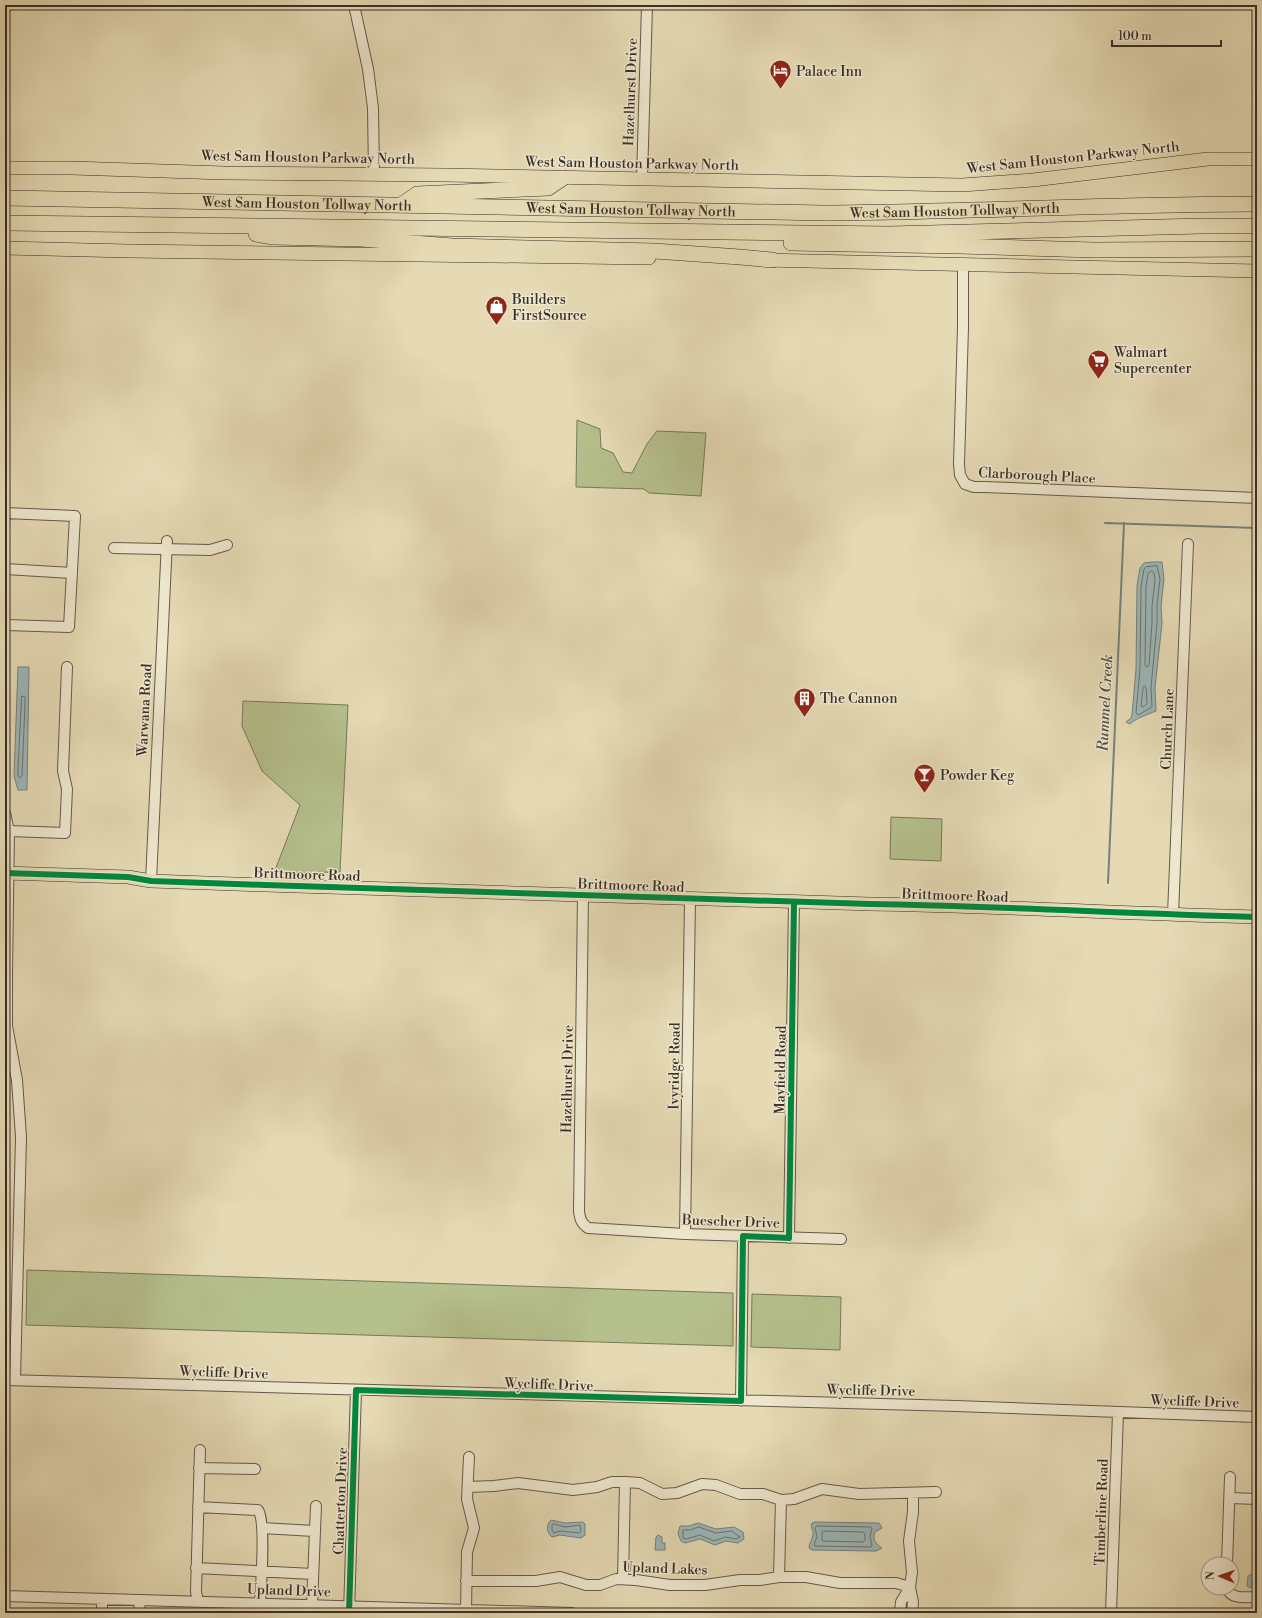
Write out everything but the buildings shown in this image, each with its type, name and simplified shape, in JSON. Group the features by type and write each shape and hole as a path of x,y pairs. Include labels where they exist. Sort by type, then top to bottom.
{"highway":[{"path":"401,205 417,194 548,188 563,178"},
{"name":"West Sam Houston Tollway North","path":"5,198 877,212 1257,204"},
{"name":"West Sam Houston Tollway North","path":"5,222 716,233 889,234 1201,226 1257,226"},
{"path":"200,225 273,237 361,239 452,246 654,251 772,260"},
{"path":"716,233 742,242 1094,250 1257,249"}],"main road":[{"name":"West Sam Houston Parkway North","path":"5,168 72,168 217,173 374,174 962,184 1033,180 1208,159 1257,159"},
{"path":"5,248 772,260 1257,271"},
{"name":"Brittmoore Road","path":"7,873 128,877 151,880 690,899 959,906 1257,917"}],"street":[{"path":"354,5 368,69 373,108 374,174"},
{"name":"Hazelhurst Drive","path":"642,179 647,5"},
{"name":"Clarborough Place","path":"963,264 963,313 958,464 960,475 965,484 974,487 1257,498"},
{"path":"5,518 5,513 74,516 70,627 5,625"},
{"name":"Church Lane","path":"1173,914 1188,544"},
{"path":"114,548 167,545 210,550 227,545"},
{"name":"Warwana Road","path":"151,880 167,545"},
{"path":"5,569 72,573"},
{"path":"9,830 65,833 67,789 63,771 67,667"},
{"path":"5,813 9,830 7,873 7,1026 17,1080 20,1137 18,1303 10,1380"},
{"name":"Hazelhurst Drive","path":"583,895 580,1219 588,1228 619,1229"},
{"name":"Ivyridge Road","path":"685,1234 690,899"},
{"name":"Mayfield Road","path":"789,1238 794,902"},
{"name":"Buescher Drive","path":"619,1229 685,1234 841,1239"},
{"path":"741,1401 743,1236"},
{"name":"Wycliffe Drive","path":"10,1380 956,1406 1257,1417"},
{"name":"Chatterton Drive","path":"349,1610 356,1390"},
{"name":"Timberline Road","path":"1111,1613 1118,1413"},
{"path":"198,1601 196,1592 196,1568 200,1450"},
{"path":"466,1610 467,1552 474,1528 467,1499 469,1457"},
{"path":"199,1468 255,1470"},
{"path":"1227,1556 1230,1477"},
{"path":"468,1487 518,1483 573,1490 597,1487 612,1482 625,1482 640,1483 662,1494 677,1493 702,1484 716,1485 740,1494 764,1494 781,1500 794,1499 822,1489 859,1494 936,1492"},
{"path":"622,1580 625,1482"},
{"path":"912,1613 913,1602 910,1587 912,1572 909,1541 913,1512 913,1493"},
{"path":"1230,1498 1257,1499"},
{"path":"779,1577 781,1500"},
{"path":"312,1606 316,1506"},
{"path":"198,1507 258,1510 261,1514 260,1603"},
{"path":"262,1528 314,1531"},
{"path":"196,1568 313,1574"},
{"name":"Upland Lakes","path":"466,1581 536,1581 560,1577 586,1585 600,1585 616,1579 636,1580 670,1585 705,1585 740,1580 760,1580 779,1577 806,1577 840,1583 896,1583 910,1587"},
{"path":"900,1613 901,1602 910,1587"},
{"name":"Upland Drive","path":"5,1596 260,1603 349,1610 466,1610 572,1613"},
{"path":"1236,1596 1257,1597"},
{"path":"102,1599 102,1613"},
{"path":"140,1600 140,1613"}],"green space":[{"path":"577,420 600,429 601,448 613,453 623,472 632,473 647,444 657,431 706,433 701,496 649,493 644,489 576,487"},
{"path":"243,701 348,705 340,872 274,873 300,805 262,771 242,726"},
{"path":"891,817 942,819 941,861 890,859"},
{"path":"5,1269 8,1269 7,1324 5,1324"},
{"path":"27,1270 733,1293 733,1346 26,1325"},
{"path":"752,1294 841,1297 840,1350 751,1347"}],"water":[{"path":"1162,562 1164,579 1161,606 1162,623 1155,688 1156,711 1138,718 1130,724 1126,722 1132,715 1136,669 1137,586 1140,568 1144,563"},
{"path":"18,667 29,667 27,790 18,790 14,776"},
{"path":"551,1520 565,1523 583,1522 585,1524 585,1535 581,1538 560,1535 552,1537 547,1528"},
{"path":"698,1523 716,1529 734,1527 743,1532 744,1539 738,1543 726,1541 715,1545 700,1539 685,1543 681,1541 678,1534 680,1526 689,1526"},
{"path":"812,1523 879,1523 882,1528 875,1532 874,1540 882,1548 876,1551 812,1550 809,1548 813,1535 811,1527"},
{"path":"1257,1525 1257,1588 1247,1586 1248,1576 1254,1573 1255,1528"},
{"path":"658,1535 662,1537 662,1543 665,1543 665,1550 655,1550 656,1537"}],"waterway":[{"path":"1105,523 1257,528"},
{"name":"Rummel Creek","path":"1108,883 1124,523"}],"cycle path":[{"path":"5,873 128,877 151,881 967,906 1257,917"},
{"path":"349,1613 356,1390 741,1401 743,1236 789,1238 794,902"}],"place":[{"name":"Palace Inn","path":"780,90"},
{"name":"Builders FirstSource","path":"496,326"},
{"name":"Walmart Supercenter","path":"1099,380"},
{"name":"The Cannon","path":"804,718"},
{"name":"Powder Keg","path":"924,794"}]}
